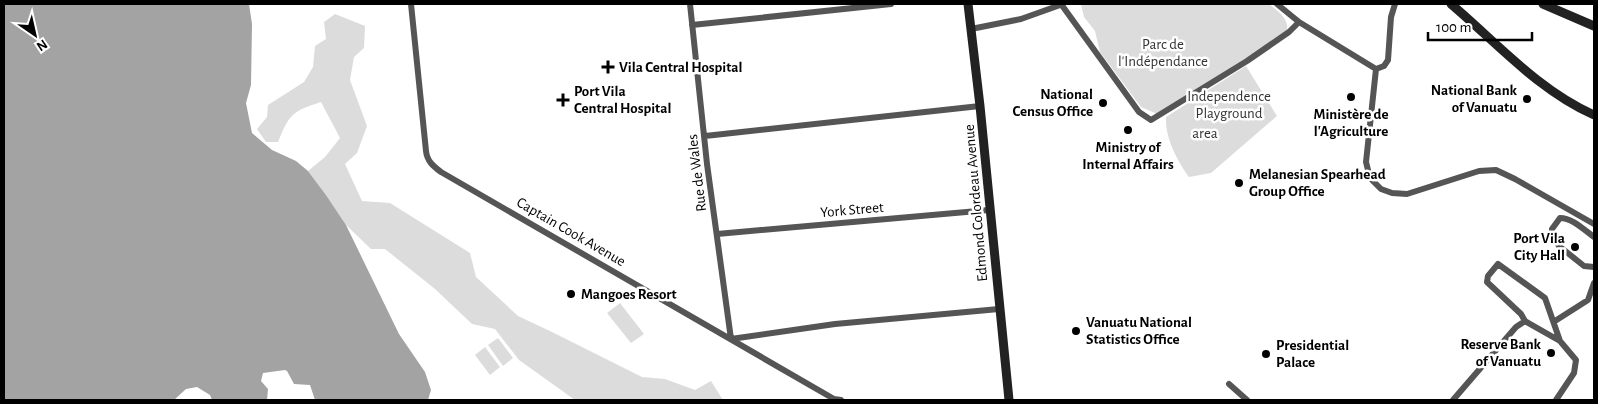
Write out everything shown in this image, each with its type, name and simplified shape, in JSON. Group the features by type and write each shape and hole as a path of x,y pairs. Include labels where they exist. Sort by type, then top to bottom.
{"street":[{"name":"Captain Cook Avenue","path":"411,4 426,151 427,158 431,164 441,172 731,340 834,399 841,400"},
{"name":"Rue de Wales","path":"690,4 716,234 731,340"},
{"path":"692,24 891,4"},
{"name":"Edmond Colordeau Avenue","path":"968,4 980,106 1008,400"},
{"path":"971,29 1022,19 1062,4 1138,112 1151,120 1247,61 1289,32 1298,22"},
{"path":"1277,4 1298,22 1376,69"},
{"path":"1376,69 1384,66 1388,60 1391,17 1395,4"},
{"path":"1451,4 1492,42 1553,93 1594,115"},
{"path":"1543,4 1594,26"},
{"path":"1376,69 1366,162 1370,178 1381,190 1392,194 1407,194 1479,171 1496,170 1594,224"},
{"path":"705,136 980,106"},
{"name":"York Street","path":"716,234 989,210"},
{"path":"1594,237 1570,220 1564,218 1560,218 1552,229 1552,234 1564,251 1584,266 1594,267"},
{"path":"1559,399 1574,373 1576,360 1560,340 1524,321 1521,314 1487,282 1488,276 1498,264 1546,298 1560,340"},
{"path":"1555,321 1588,300 1594,284"},
{"path":"731,340 835,324 1000,309"},
{"path":"1453,400 1516,327 1524,321"},
{"path":"1229,384 1247,400"}],"green space":[{"name":"Parc de l'Indépendance","path":"1081,4 1269,4 1284,18 1287,30 1264,47 1157,114 1141,107 1100,52 1095,31 1084,17"},
{"path":"335,14 365,26 364,48 354,57 350,80 367,126 357,153 345,164 362,201 390,203 470,253 476,277 518,316 642,377 665,379 695,390 711,381 723,400 575,400 519,360 495,329 472,324 435,289 385,249 371,249 346,225 308,171 325,157 340,138 321,102 304,108 293,115 285,126 278,142 266,142 257,129 267,117 268,105 304,82 313,67 315,46 326,39 324,22"},
{"name":"area","path":"1246,66 1277,116 1211,173 1189,177 1170,141 1167,133 1166,117"},
{"path":"620,303 644,334 631,343 607,313"},
{"path":"498,338 513,358 503,366 488,345"},
{"path":"485,347 500,367 490,375 475,355"}],"shaded area":[{"path":"4,4 249,4 252,24 251,85 246,103 252,133 272,150 296,161 308,171 346,225 399,334 425,372 431,390 428,400 315,400 310,385 294,384 285,370 263,373 261,381 268,389 267,400 212,400 210,395 197,387 186,389 174,400 4,400"}],"place":[{"name":"Vila Central Hospital","path":"608,67"},
{"name":"Ministère de l'Agriculture","path":"1351,97"},
{"name":"National Bank of Vanuatu","path":"1527,99"},
{"name":"Port Vila Central Hospital","path":"563,100"},
{"name":"National Census Office","path":"1103,103"},
{"name":"Ministry of Internal Affairs","path":"1128,130"},
{"name":"Melanesian Spearhead Group Office","path":"1239,183"},
{"name":"Port Vila City Hall","path":"1575,247"},
{"name":"Mangoes Resort","path":"571,294"},
{"name":"Vanuatu National Statistics Office","path":"1076,331"},
{"name":"Reserve Bank of Vanuatu","path":"1551,353"},
{"name":"Presidential Palace","path":"1266,354"}],"park label":[{"name":"Independence Playground","path":"1229,104"}]}
